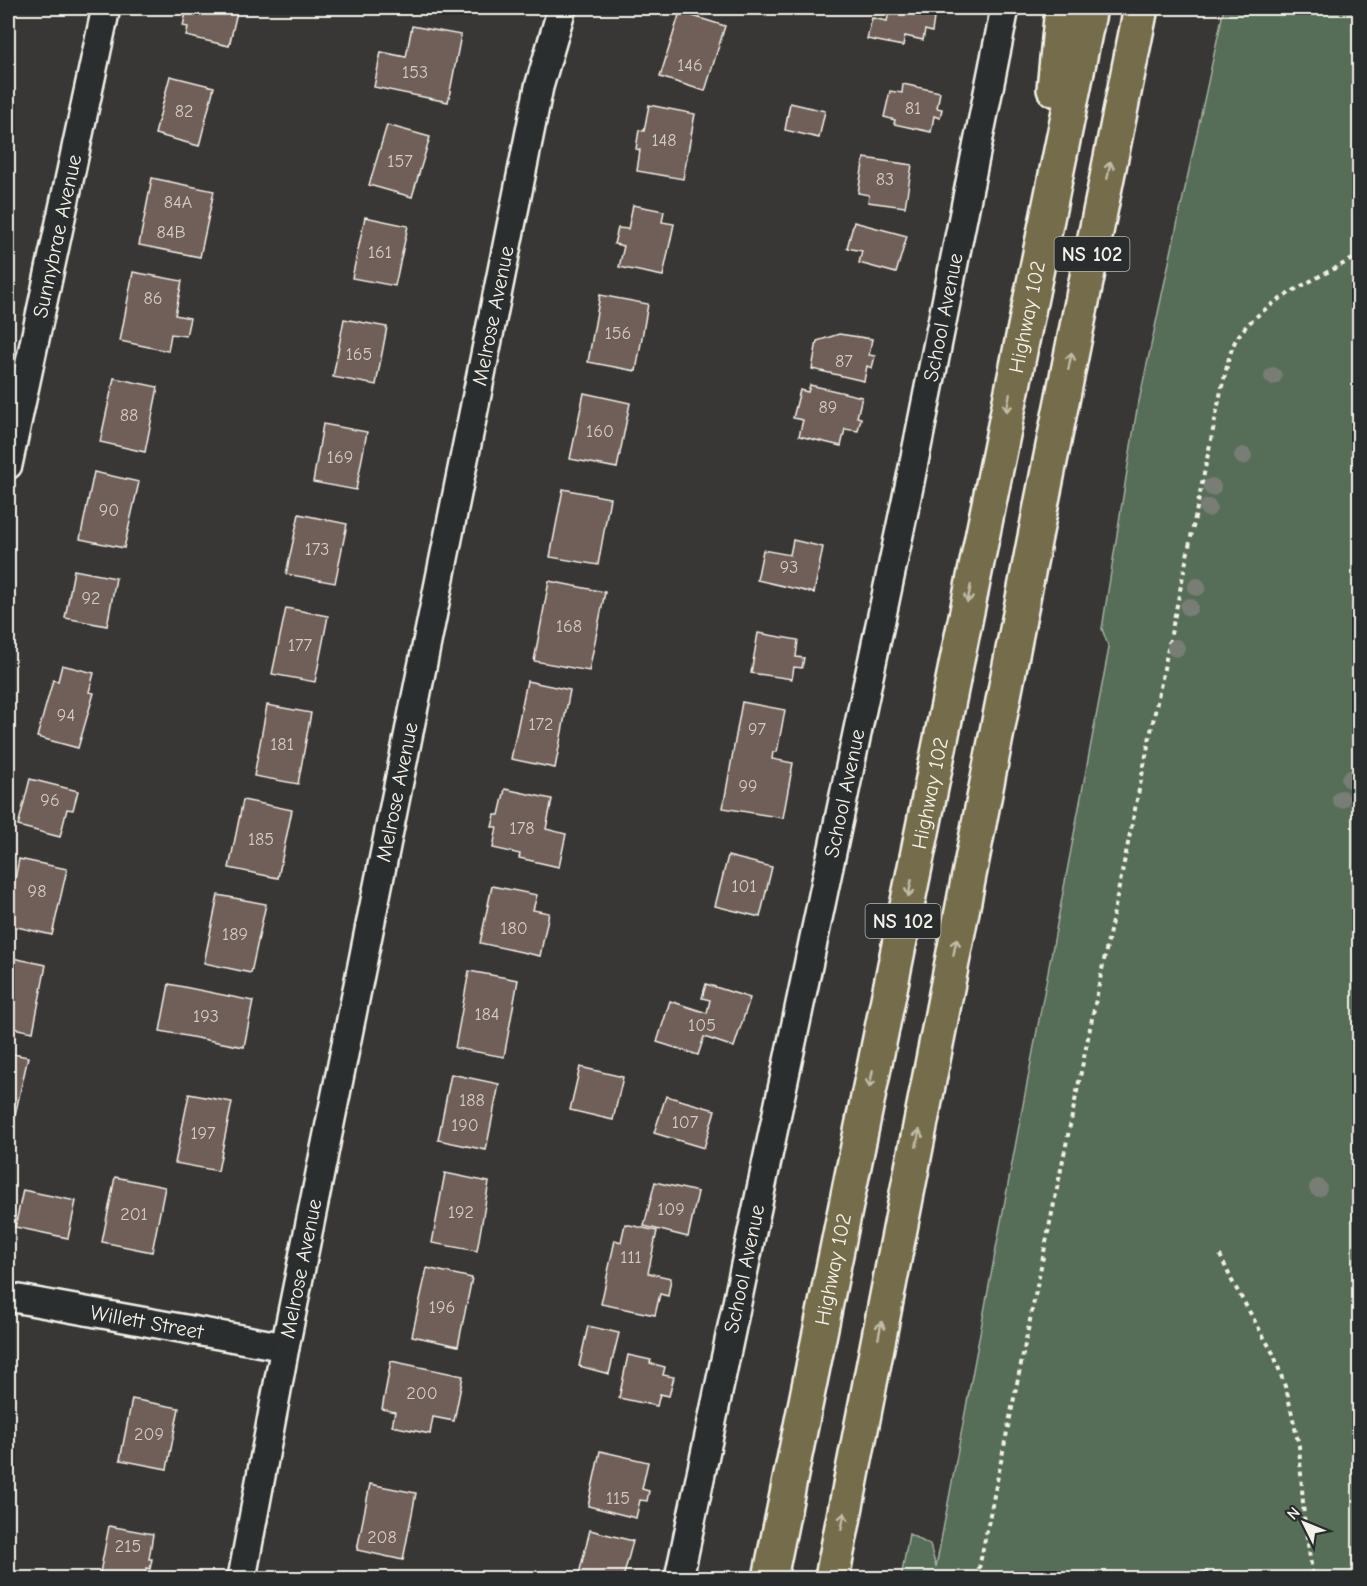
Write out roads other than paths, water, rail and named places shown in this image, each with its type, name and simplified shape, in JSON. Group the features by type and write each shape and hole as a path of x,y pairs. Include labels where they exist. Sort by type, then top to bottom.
{"highway":[{"path":"1036,263 1062,8"},
{"name":"Highway 102","path":"770,1578 1036,263 1090,8"},
{"name":"NS 102","path":"832,1578 1037,525 1142,8"}],"street":[{"name":"Sunnybrae Avenue","path":"8,465 106,8"},
{"name":"Melrose Avenue","path":"242,1578 285,1347 539,87 562,8"},
{"name":"School Avenue","path":"679,1578 909,487 1005,8"},
{"name":"Willett Street","path":"8,1298 285,1347"}]}
